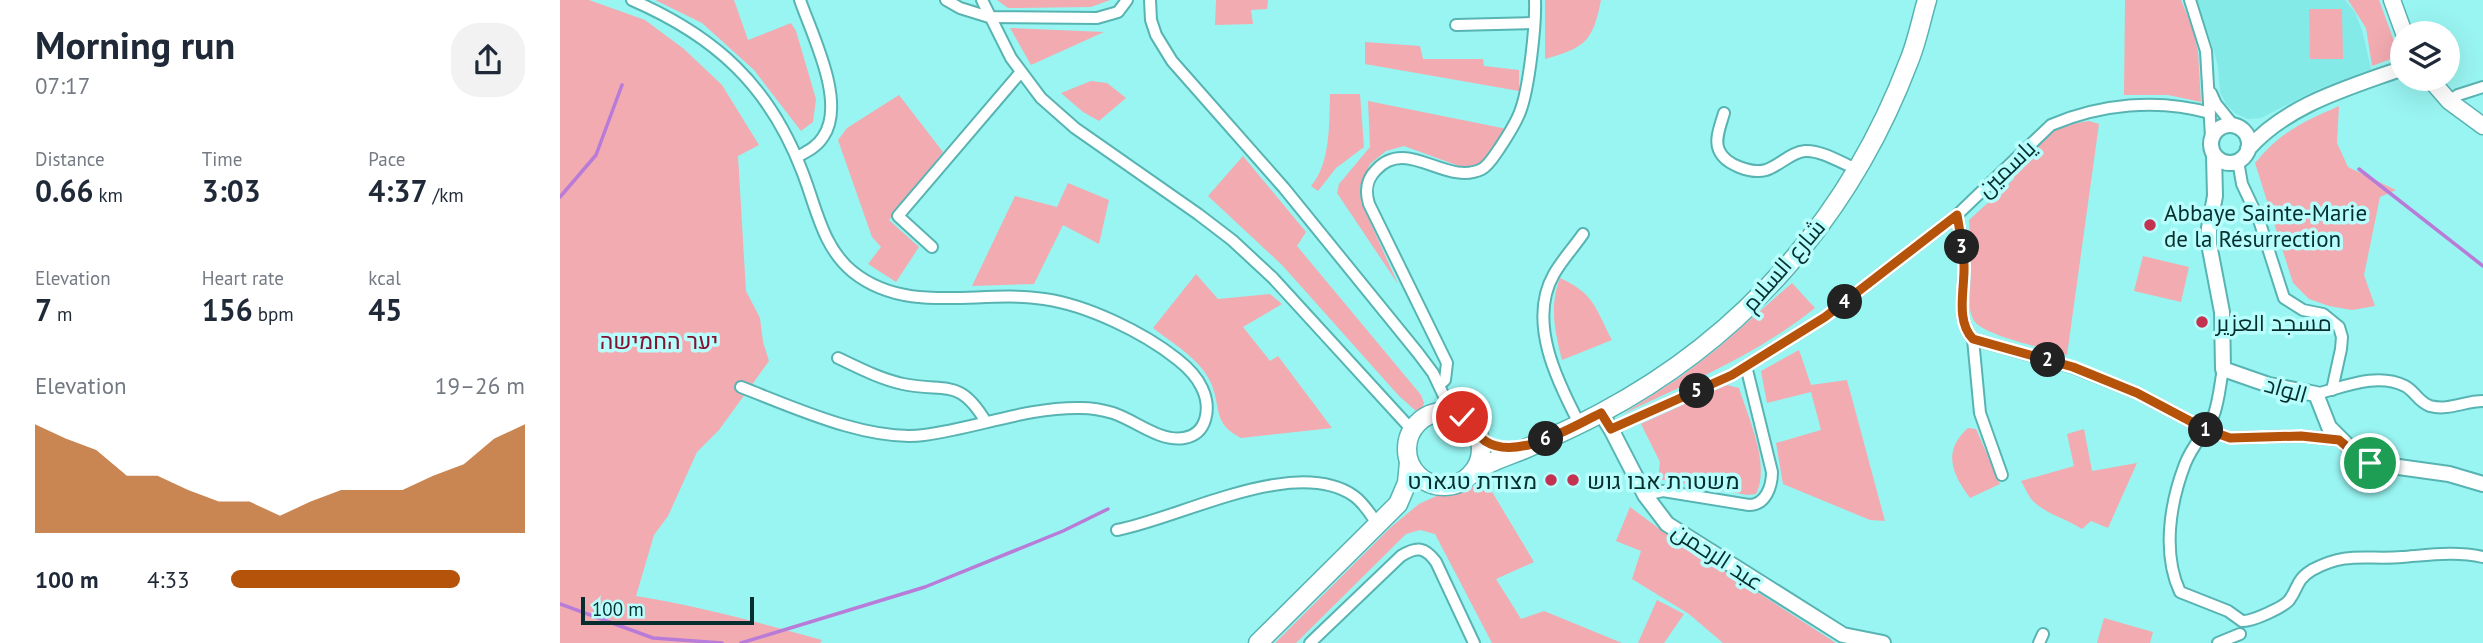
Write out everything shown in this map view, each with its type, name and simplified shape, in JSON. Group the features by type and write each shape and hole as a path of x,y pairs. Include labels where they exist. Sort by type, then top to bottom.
{"main road":[{"name":"شارع السلام","path":"1472,473 1495,459 1601,413 1649,385 1694,354 1755,301 1787,268 1856,169 1900,84 1927,0"},
{"path":"2392,0 2400,21"},
{"path":"2440,91 2483,127"},
{"path":"1258,643 1384,519 1415,494 1464,480 1472,473 1480,454 1477,433 1471,424 1452,413 1440,412 1419,421 1407,440 1409,462 1404,494 1384,519"},
{"name":"شارع السلام","path":"1477,433 1484,440 1500,446 1518,447 1539,442"},
{"path":"1409,462 1423,480 1444,486"}],"street":[{"path":"632,0 680,23 725,55 762,94 777,117 797,158 826,239 835,254 866,282 907,296 1024,297 1063,303 1134,332 1177,359 1193,374 1202,388 1207,417 1196,434 1183,439 1168,438 1111,412 1087,408 1041,410 925,435 903,436 874,432 821,418 741,387"},
{"path":"797,158 822,140 831,120 832,105 823,66 800,0"},
{"path":"946,0 960,8 989,17 1097,19 1114,15 1122,9 1127,0"},
{"path":"982,0 1020,73 1041,98 1063,118 1232,240 1273,278 1412,430"},
{"path":"1150,0 1156,35 1171,61 1284,188 1419,353 1439,385 1452,413"},
{"path":"1439,385 1445,380 1447,363 1369,204 1367,185 1371,176 1385,162 1402,157 1457,174 1483,169 1509,134 1521,109 1535,23 1535,0"},
{"path":"2189,0 2204,41 2215,196"},
{"path":"1456,25 1535,23"},
{"path":"932,247 898,216 1020,73"},
{"path":"2390,73 2322,97 2282,120 2248,149 2219,183 2209,228 2209,244 2222,312 2223,369 2217,405 2185,463 2178,486 2169,532 2173,578 2180,592 2249,622 2290,601 2299,579 2336,559 2359,556 2401,557 2425,553 2483,557"},
{"path":"2208,83 2216,104 2249,139 2248,149"},
{"path":"2449,101 2458,95 2483,87"},
{"name":"ياسمين","path":"1611,429 1732,375 1825,317 1957,215 2051,125 2065,119 2140,104 2172,105 2210,113"},
{"path":"1724,113 1717,141 1718,149 1738,167 1758,172 1768,170 1804,151 1856,169"},
{"path":"2211,137 2218,128 2263,126 2282,120"},
{"path":"2214,156 2219,160 2235,162"},
{"path":"2235,162 2259,220 2284,298 2303,310 2323,314 2339,327 2341,349 2332,390"},
{"path":"1957,215 1964,262 1964,325 1973,339 1980,413 2003,475"},
{"path":"1579,423 1557,380 1549,357 1545,315 1547,290 1554,273 1583,234"},
{"path":"1973,339 2073,367 2137,393 2205,429 2230,438 2301,436 2339,440"},
{"path":"838,358 896,382 953,389 971,399 986,422"},
{"path":"1645,495 1663,491 1749,505 1756,505 1762,500 1770,489 1772,472 1746,366"},
{"name":"الواد","path":"2223,369 2269,385 2316,394 2329,427 2339,440 2370,463 2449,474 2483,484"},
{"path":"2316,394 2368,380 2384,380 2411,388 2417,398 2429,406 2452,408 2483,401"},
{"name":"عبد الرحمن","path":"1601,413 1645,495 1661,518 1843,635 1883,643"},
{"path":"1117,530 1260,487 1307,482 1334,486 1352,494 1384,519"},
{"path":"1310,643 1401,555 1421,548 1428,551 1436,562 1474,643"},
{"path":"2218,643 2240,638 2242,621"}],"shaded area":[{"path":"2197,0 2345,0 2355,12 2362,30 2371,69 2318,89 2261,118 2248,119 2236,114 2226,104 2220,92 2218,66"}],"green space":[{"name":"יער החמישה","path":"560,0 589,0 645,20 684,49 722,85 759,145 738,156 746,291 760,318 769,361 719,430 697,452 668,516 654,535 636,596 753,621 822,640 820,643 560,643"},
{"path":"655,0 734,0 748,40 791,23 796,31 816,99 813,122 801,131 754,70 702,23"},
{"path":"997,0 1110,0 1091,7 1008,8"},
{"path":"1216,0 1268,0 1267,9 1251,10 1253,24 1215,25"},
{"path":"1545,0 1601,0 1594,25 1585,41 1578,47 1545,59"},
{"path":"2125,0 2181,0 2193,29 2198,52 2201,102 2168,95 2124,95"},
{"path":"2348,0 2379,0 2390,30 2390,59 2372,66 2366,28"},
{"path":"2309,9 2342,9 2343,59 2310,59"},
{"path":"1010,28 1104,32 1031,65"},
{"path":"1365,42 1420,46 1423,59 1483,59 1484,66 1519,70 1519,91 1365,64"},
{"path":"1091,81 1107,83 1126,98 1099,121 1083,112 1061,93"},
{"path":"1330,94 1360,94 1364,147 1336,168 1318,191 1311,186 1318,177 1326,154"},
{"path":"899,95 943,152 889,220 919,247 896,282 868,264 881,247 872,237 838,140 847,128"},
{"path":"1368,101 1507,129 1483,161 1474,166 1459,166 1404,146 1386,151 1370,164 1360,186 1361,202 1398,284 1337,193 1339,184 1370,147"},
{"path":"2339,106 2337,143 2348,167 2396,190 2380,197 2364,275 2375,306 2352,310 2309,299 2293,283 2255,163 2274,143 2293,129"},
{"path":"2089,121 2099,124 2067,355 2004,337 1975,322 1970,309 1969,220 2014,179 2014,170 2053,130"},
{"path":"1243,156 1306,232 1297,246 1421,395 1424,403 1422,409 1416,411 1399,396 1282,265 1208,196"},
{"path":"1068,183 1109,200 1099,244 1063,225 1034,284 972,286 1015,196 1057,207"},
{"path":"2143,256 2189,267 2181,302 2134,291"},
{"path":"1196,274 1218,299 1270,294 1282,304 1243,327 1270,361 1278,356 1332,428 1241,438 1225,426 1204,371 1184,351 1153,328"},
{"path":"1560,278 1580,290 1593,303 1612,340 1562,360 1555,329 1554,309"},
{"path":"1792,283 1815,308 1747,354 1623,414 1679,378 1718,348"},
{"path":"1799,350 1811,385 1847,380 1885,521 1870,520 1783,484 1776,443 1821,430 1811,392 1767,403 1761,371"},
{"path":"1727,385 1739,388 1760,456 1760,483 1756,494 1747,495 1658,479 1660,462 1641,424"},
{"path":"1968,428 1976,429 2000,484 1970,498 1958,480 1952,463 1955,445"},
{"path":"2084,429 2092,471 2137,463 2108,528 2091,521 2082,529 2050,513 2033,501 2021,481 2074,466 2067,434"},
{"path":"1482,475 1534,562 1496,579 1521,619 1544,611 1622,643 1492,643 1435,534 1420,530 1406,534 1296,643 1275,643 1391,527 1419,504"},
{"path":"1630,507 1661,530 1836,643 1723,643 1689,614 1632,579 1641,551 1616,541"},
{"path":"1657,600 1684,614 1664,643 1638,643"},
{"path":"2104,618 2153,632 2150,643 2097,643"}],"waterway":[{"path":"560,197 596,155 622,85"},
{"path":"2359,169 2483,266"},
{"path":"741,643 925,587 1063,531 1108,509"},
{"path":"560,604 653,638 722,643"}],"place":[{"name":"Abbaye Sainte-Marie de la Résurrection","path":"2150,225"},
{"name":"مسجد العزير","path":"2202,322"},
{"name":"מצודת טגארט","path":"1551,480"},
{"name":"משטרת אבו גוש","path":"1573,480"}],"route":[{"path":"1462,417 1484,440 1510,447 1539,442 1601,413 1611,429 1732,375 1825,317 1957,215 1964,262 1962,313 1964,325 1973,339 2073,367 2137,393 2205,429 2230,438 2301,436 2339,440 2370,463"}]}
